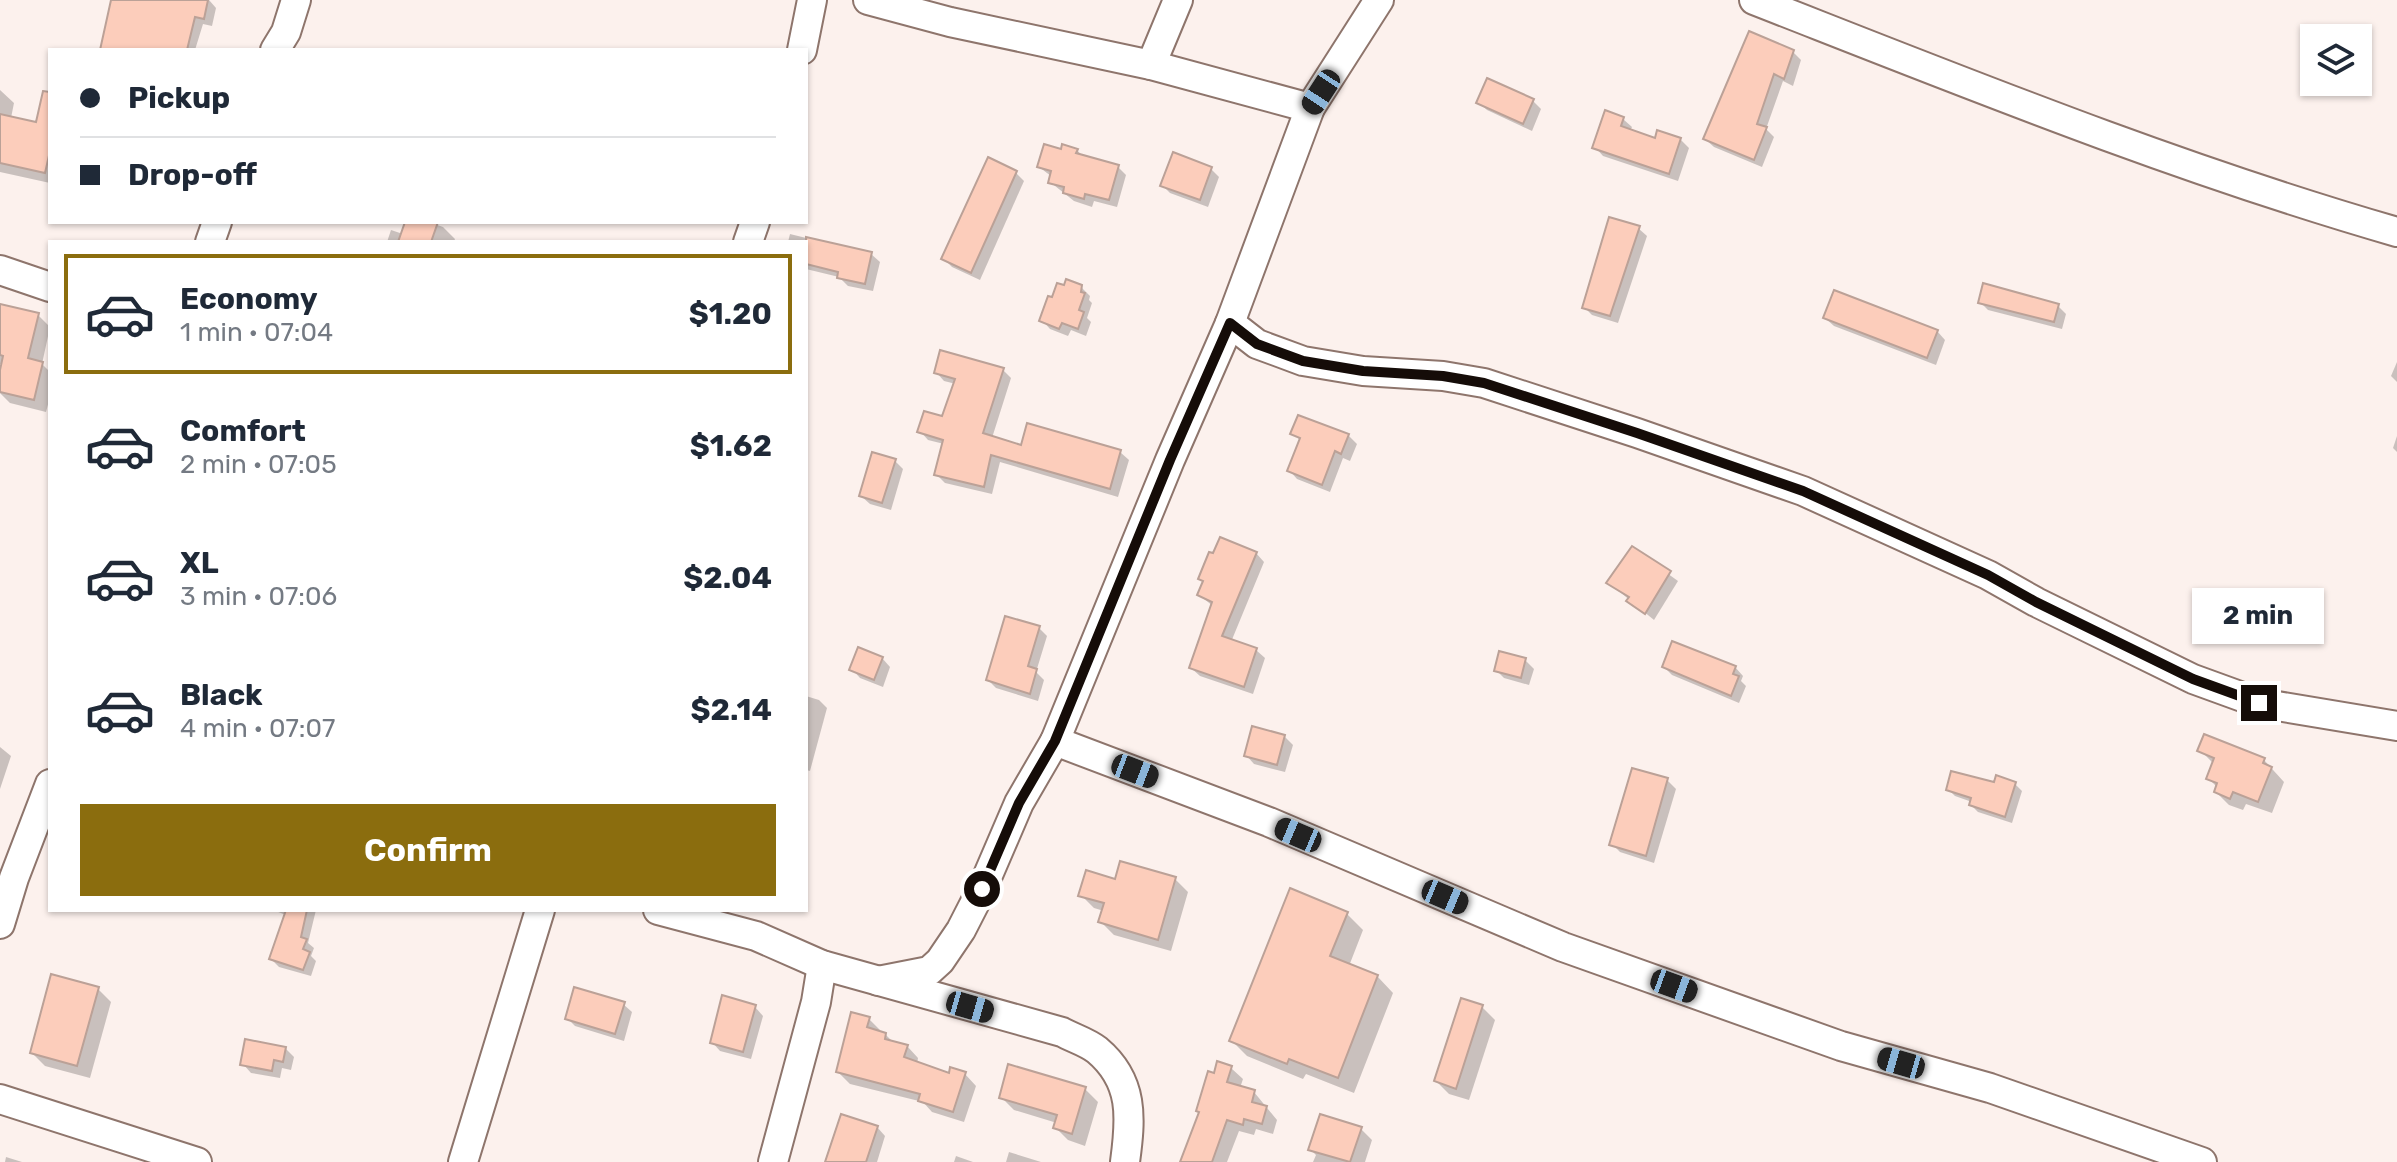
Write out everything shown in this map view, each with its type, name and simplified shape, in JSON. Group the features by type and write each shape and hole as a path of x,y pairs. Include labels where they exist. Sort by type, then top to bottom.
{"street":[{"path":"276,48 286,32 296,0"},
{"path":"802,48 812,0"},
{"path":"868,0 950,22 1151,65 1310,108"},
{"path":"1151,65 1178,0"},
{"path":"878,981 929,971 940,961 961,930 982,889 1019,803 1055,741 1164,474 1230,323 1310,108 1379,0"},
{"path":"1754,0 1987,92 2298,203 2397,232"},
{"path":"0,270 48,286"},
{"path":"1230,323 1257,344 1303,361 1363,371 1443,376 1484,383 1637,433 1803,491 1988,575 2193,679 2259,703 2397,726"},
{"path":"1055,741 1269,822 1563,947 1841,1046 1990,1088 2202,1162"},
{"path":"0,924 48,789"},
{"path":"463,1162 539,912"},
{"path":"666,912 756,936 822,965 1062,1032 1095,1048 1116,1070 1127,1096 1131,1120 1125,1162"},
{"path":"773,1162 816,1002 822,965"},
{"path":"0,1099 197,1162"}],"building":[{"path":"111,0 208,0 204,19 195,17 187,48 100,48"},
{"path":"1749,31 1794,50 1784,79 1774,74 1757,124 1767,127 1754,160 1703,139"},
{"path":"1487,78 1534,99 1523,124 1476,103"},
{"path":"43,91 48,92 48,160 45,173 0,163 0,114 36,122"},
{"path":"1605,110 1624,117 1621,126 1655,138 1657,130 1681,138 1669,174 1592,148"},
{"path":"1044,144 1061,149 1062,144 1078,149 1076,153 1119,165 1109,200 1085,194 1084,199 1063,193 1064,187 1048,183 1051,171 1037,167"},
{"path":"1173,152 1212,167 1200,200 1160,186"},
{"path":"988,157 1017,171 971,273 941,259"},
{"path":"1609,217 1640,226 1610,316 1582,308"},
{"path":"404,224 437,224 432,240 399,240"},
{"path":"806,237 872,252 865,284 837,278 838,272 808,264"},
{"path":"1066,279 1082,285 1081,292 1085,293 1079,310 1084,312 1078,329 1062,323 1059,329 1039,321 1048,296 1052,297 1057,283 1064,285"},
{"path":"1983,283 2059,304 2054,322 1978,303"},
{"path":"1834,290 1938,330 1927,358 1823,318"},
{"path":"0,304 39,313 28,358 43,362 34,400 0,392 3,356 0,355"},
{"path":"940,350 1004,368 983,433 1021,445 1027,423 1121,450 1110,489 991,455 984,487 934,475 943,440 917,432 924,411 942,416 955,379 934,373"},
{"path":"1298,415 1349,434 1341,454 1335,451 1322,485 1287,471 1300,438 1290,434"},
{"path":"872,452 896,459 882,503 859,496"},
{"path":"1220,537 1257,552 1222,636 1257,648 1244,687 1189,668 1212,602 1197,595 1203,581 1198,579 1209,552 1213,553"},
{"path":"1632,546 1671,571 1645,614 1626,601 1629,597 1606,583"},
{"path":"1005,616 1040,626 1028,666 1037,669 1030,694 986,680"},
{"path":"1672,641 1736,666 1733,674 1739,676 1731,696 1662,667"},
{"path":"858,647 883,657 874,680 849,670"},
{"path":"1499,651 1526,658 1521,678 1494,671"},
{"path":"1252,726 1285,735 1277,765 1244,756"},
{"path":"2204,734 2265,758 2263,763 2272,767 2258,802 2233,792 2230,799 2214,792 2217,783 2206,779 2214,758 2197,751"},
{"path":"1632,768 1668,778 1646,856 1609,845"},
{"path":"1951,771 1994,782 1996,775 2016,782 2005,817 1969,805 1971,798 1946,790"},
{"path":"1120,861 1176,877 1158,940 1098,922 1104,903 1078,896 1086,870 1115,879"},
{"path":"1290,888 1348,912 1330,956 1378,975 1338,1078 1289,1059 1287,1064 1229,1041"},
{"path":"285,912 307,912 301,937 307,939 303,949 310,952 303,970 269,959"},
{"path":"51,974 99,987 77,1066 30,1053"},
{"path":"574,987 625,1002 615,1034 565,1019"},
{"path":"722,995 756,1005 743,1052 710,1043"},
{"path":"1461,998 1483,1005 1456,1089 1434,1081"},
{"path":"851,1012 870,1017 867,1027 886,1033 885,1039 908,1045 904,1057 949,1073 950,1067 966,1072 953,1112 918,1101 920,1094 836,1072"},
{"path":"245,1039 286,1047 283,1062 274,1060 272,1071 240,1065"},
{"path":"1217,1061 1232,1066 1227,1082 1255,1090 1252,1102 1267,1106 1262,1124 1244,1119 1243,1125 1227,1120 1212,1162 1180,1162 1199,1112 1196,1111 1208,1071 1214,1073"},
{"path":"1008,1064 1086,1087 1072,1134 1053,1128 1057,1115 999,1098"},
{"path":"841,1114 878,1126 866,1162 825,1162"},
{"path":"1320,1114 1362,1127 1350,1162 1308,1150"}],"route":[{"path":"982,889 1019,803 1055,741 1170,460 1230,323 1257,344 1303,361 1363,371 1443,376 1484,383 1803,491 1988,575 2193,679 2259,703"}]}
